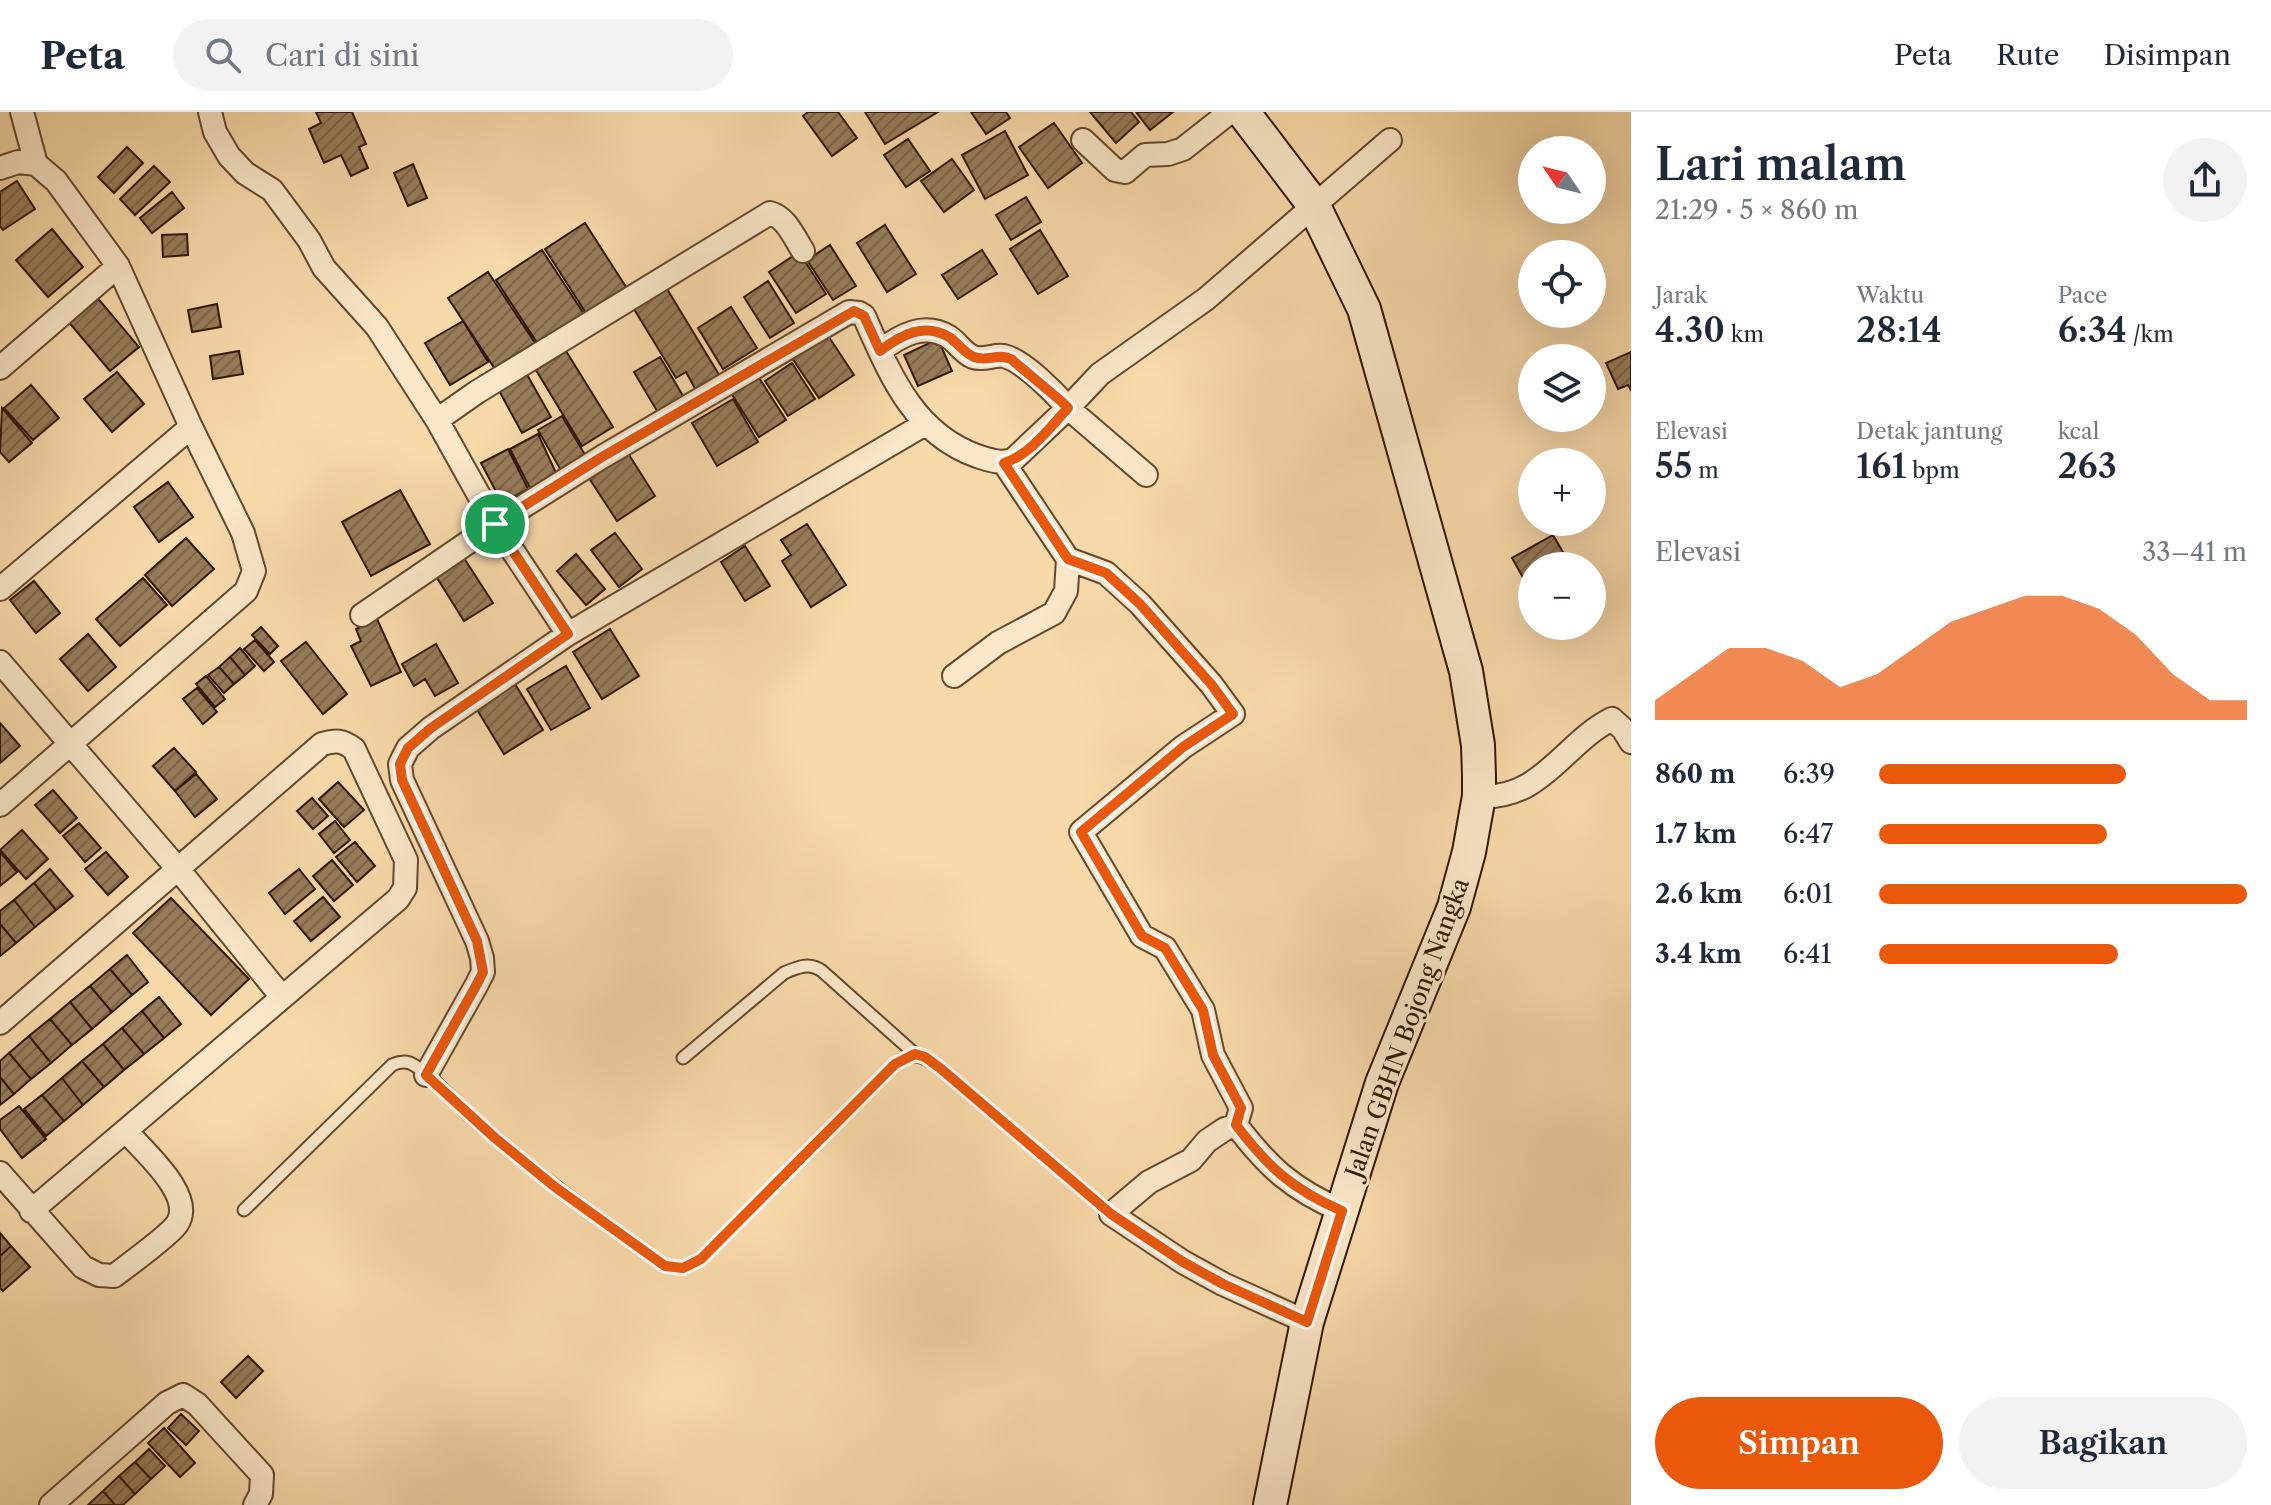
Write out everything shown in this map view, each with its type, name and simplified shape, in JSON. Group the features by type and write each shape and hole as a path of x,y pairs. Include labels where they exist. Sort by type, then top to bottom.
{"street":[{"path":"22,112 36,164"},
{"path":"210,112 215,132 229,156 245,173 272,190 309,240 324,268 377,327 437,420 495,524 568,634"},
{"path":"1083,140 1121,173 1145,155 1168,154 1183,149 1230,112"},
{"name":"Jalan GBHN Bojong Nangka","path":"1243,112 1313,204 1364,309 1466,671 1478,745 1479,796 1469,852 1454,907 1382,1083 1307,1322 1270,1505"},
{"path":"1004,463 1023,453 1100,374 1206,299 1390,140"},
{"path":"0,168 18,162 36,164 56,181 118,266 243,533 254,571 246,591 0,805"},
{"path":"437,420 477,392 770,213 784,221 803,251"},
{"path":"0,368 118,266"},
{"path":"362,615 495,524 602,457 849,312 859,313 864,316 910,405 925,424 952,445 1004,463 1068,559 1106,573 1140,604 1211,684 1233,714 1183,747 1081,832 1142,936 1165,948 1203,1010 1213,1055 1241,1108 1236,1125"},
{"path":"880,351 907,334 930,329 950,338 972,356 984,359 1004,356 1019,364 1146,475"},
{"path":"426,1075 483,972 482,958 469,923 402,780 400,764 408,748 431,728 568,634 925,424"},
{"path":"0,589 191,427"},
{"path":"954,676 998,643 1054,613 1066,591 1068,559"},
{"path":"0,662 178,869 282,997"},
{"path":"1479,796 1504,796 1530,783 1612,719 1631,742"},
{"path":"0,1023 322,744 343,741 354,749 406,860 405,888 398,899 31,1211"},
{"path":"1236,1125 1263,1159 1286,1180 1342,1211"},
{"path":"1236,1125 1207,1141 1191,1160 1149,1182 1111,1214 1183,1262 1307,1322"},
{"path":"0,1173 83,1267 99,1275 114,1276 177,1224 182,1207 176,1188 126,1131"},
{"path":"51,1505 167,1403 183,1395 197,1404 262,1475 261,1494 255,1505"}],"lane":[{"path":"683,1058 784,973 803,965 814,966 915,1054 940,1068 1111,1214"},
{"path":"244,1210 392,1065 401,1061 426,1075 555,1187 665,1266 683,1268 701,1259 895,1064 915,1054"}],"building":[{"path":"316,112 352,112 366,144 359,147 368,168 351,176 341,155 324,163 309,129 321,123"},
{"path":"808,112 838,112 857,138 832,156 803,116"},
{"path":"865,112 938,112 885,144"},
{"path":"971,112 1006,112 1010,118 986,134"},
{"path":"1090,112 1131,112 1139,122 1116,143"},
{"path":"1136,112 1173,112 1150,130"},
{"path":"1054,123 1082,163 1048,188 1019,147"},
{"path":"1005,131 1028,175 985,199 962,155"},
{"path":"908,139 930,171 906,187 884,155"},
{"path":"127,147 143,163 114,193 98,177"},
{"path":"952,159 974,190 944,212 921,181"},
{"path":"413,164 427,198 408,206 394,173"},
{"path":"154,166 170,182 135,215 120,199"},
{"path":"17,181 35,209 3,230 0,226 0,192"},
{"path":"172,192 184,208 152,233 140,218"},
{"path":"1026,197 1041,222 1011,240 996,215"},
{"path":"585,223 626,287 586,313 545,249"},
{"path":"885,225 916,274 887,292 857,243"},
{"path":"52,229 83,267 48,297 16,260"},
{"path":"1040,230 1068,276 1038,294 1010,249"},
{"path":"187,234 188,255 163,257 162,235"},
{"path":"830,245 856,286 833,300 807,260"},
{"path":"542,250 584,314 538,344 496,280"},
{"path":"982,250 997,274 958,299 942,275"},
{"path":"799,252 826,294 796,313 769,272"},
{"path":"488,272 537,346 497,372 448,298"},
{"path":"768,281 794,323 770,338 744,297"},
{"path":"667,289 721,378 697,392 686,372 676,378 634,309"},
{"path":"95,295 139,347 110,371 66,319"},
{"path":"217,304 221,327 192,332 188,310"},
{"path":"731,307 757,348 723,369 698,328"},
{"path":"463,321 488,362 450,385 425,343"},
{"path":"823,328 854,375 819,398 788,352"},
{"path":"938,339 952,371 918,386 904,355"},
{"path":"239,351 243,374 213,379 210,356"},
{"path":"566,351 613,427 582,446 536,370"},
{"path":"1631,352 1631,390 1628,385 1618,389 1606,363"},
{"path":"660,357 686,401 660,416 634,372"},
{"path":"792,363 815,399 788,416 765,381"},
{"path":"525,371 551,417 522,433 497,387"},
{"path":"117,372 144,404 112,432 84,399"},
{"path":"756,373 786,420 759,437 729,390"},
{"path":"31,385 59,418 33,440 4,408"},
{"path":"733,399 758,442 717,466 692,423"},
{"path":"2,408 32,443 9,462 0,452"},
{"path":"562,416 588,460 563,474 538,430"},
{"path":"538,434 557,475 530,488 510,449"},
{"path":"508,449 528,489 502,503 481,463"},
{"path":"626,450 655,496 617,521 587,475"},
{"path":"168,482 193,517 159,542 134,507"},
{"path":"400,490 430,544 371,576 342,522"},
{"path":"807,524 846,585 811,607 782,561 791,555 781,540"},
{"path":"615,533 642,569 619,587 591,550"},
{"path":"1554,536 1563,552 1523,552"},
{"path":"186,538 214,569 172,606 145,575"},
{"path":"745,546 770,586 745,601 721,562"},
{"path":"576,554 605,589 586,605 557,571"},
{"path":"462,555 493,603 464,621 434,573"},
{"path":"1518,555 1518,569 1512,558"},
{"path":"143,578 167,605 120,646 96,619"},
{"path":"34,581 60,613 36,633 10,600"},
{"path":"377,619 401,672 371,686 351,646 361,641 356,629"},
{"path":"261,627 278,646 270,654 252,635"},
{"path":"610,629 639,676 602,699 573,652"},
{"path":"88,634 116,667 88,691 60,659"},
{"path":"255,640 274,662 264,671 244,649"},
{"path":"306,642 347,694 323,714 281,661"},
{"path":"436,644 458,683 435,696 425,679 414,686 402,664"},
{"path":"240,648 255,666 245,675 230,657"},
{"path":"230,657 245,675 234,684 219,667"},
{"path":"566,666 590,708 551,730 527,689"},
{"path":"219,667 234,684 224,693 208,675"},
{"path":"206,676 225,699 215,707 196,684"},
{"path":"512,679 543,730 504,754 473,703"},
{"path":"197,688 217,712 203,724 183,699"},
{"path":"0,723 20,746 0,763"},
{"path":"174,748 196,772 175,791 153,766"},
{"path":"196,774 217,799 195,817 175,791"},
{"path":"338,782 364,810 344,827 319,799"},
{"path":"53,790 77,818 60,833 35,805"},
{"path":"312,798 328,816 313,829 297,811"},
{"path":"335,821 350,840 334,853 319,834"},
{"path":"79,823 101,848 85,862 63,836"},
{"path":"22,830 48,859 26,879 0,850"},
{"path":"355,842 375,866 357,882 336,857"},
{"path":"0,852 17,872 0,886"},
{"path":"106,852 128,877 108,895 85,869"},
{"path":"332,860 353,885 334,901 313,876"},
{"path":"50,869 73,896 56,910 34,883"},
{"path":"299,869 315,889 285,914 269,893"},
{"path":"34,883 56,910 35,927 14,900"},
{"path":"323,897 340,917 311,941 294,921"},
{"path":"171,898 249,979 211,1015 133,933"},
{"path":"14,900 35,927 16,943 0,924 0,911"},
{"path":"0,924 16,943 0,956"},
{"path":"127,955 148,982 132,995 110,969"},
{"path":"110,969 132,995 112,1012 90,986"},
{"path":"90,986 112,1012 92,1029 70,1002"},
{"path":"159,997 181,1024 164,1038 142,1011"},
{"path":"70,1002 92,1029 72,1045 50,1019"},
{"path":"142,1011 164,1038 144,1054 122,1028"},
{"path":"50,1019 72,1045 51,1063 29,1036"},
{"path":"122,1028 144,1054 124,1070 103,1044"},
{"path":"29,1036 51,1063 31,1079 9,1053"},
{"path":"103,1044 124,1070 104,1087 82,1061"},
{"path":"9,1053 31,1079 14,1094 0,1077 0,1061"},
{"path":"82,1061 104,1087 83,1105 62,1078"},
{"path":"0,1077 14,1094 0,1105"},
{"path":"62,1078 83,1105 64,1121 42,1095"},
{"path":"42,1095 64,1121 46,1136 24,1109"},
{"path":"19,1106 46,1139 22,1158 0,1129 0,1120"},
{"path":"0,1233 11,1246 0,1256"},
{"path":"11,1246 30,1267 3,1291 0,1288 0,1256"},
{"path":"248,1356 263,1371 236,1398 221,1382"},
{"path":"181,1414 199,1431 186,1445 168,1428"},
{"path":"164,1428 195,1463 180,1477 148,1443"},
{"path":"149,1449 165,1466 151,1479 135,1462"},
{"path":"135,1462 151,1479 135,1494 119,1476"},
{"path":"119,1476 135,1494 123,1505 115,1505 103,1491"},
{"path":"103,1491 115,1505 88,1505"}],"route":[{"path":"849,312 864,316 880,351 907,334 930,329 950,338 972,356 984,359 1004,356 1011,359 1061,401 1068,408 1052,426 1023,453 1004,463 1068,559 1106,573 1140,604 1211,684 1233,714 1183,747 1081,832 1142,936 1165,948 1203,1010 1213,1055 1241,1108 1236,1125 1263,1159 1286,1180 1342,1211 1307,1322 1183,1262 1111,1214 940,1068 915,1054 895,1064 701,1259 683,1268 665,1266 555,1187 426,1075 483,972 482,958 469,923 402,780 400,764 408,748 431,728 568,634 495,524 602,457 849,312"}]}
